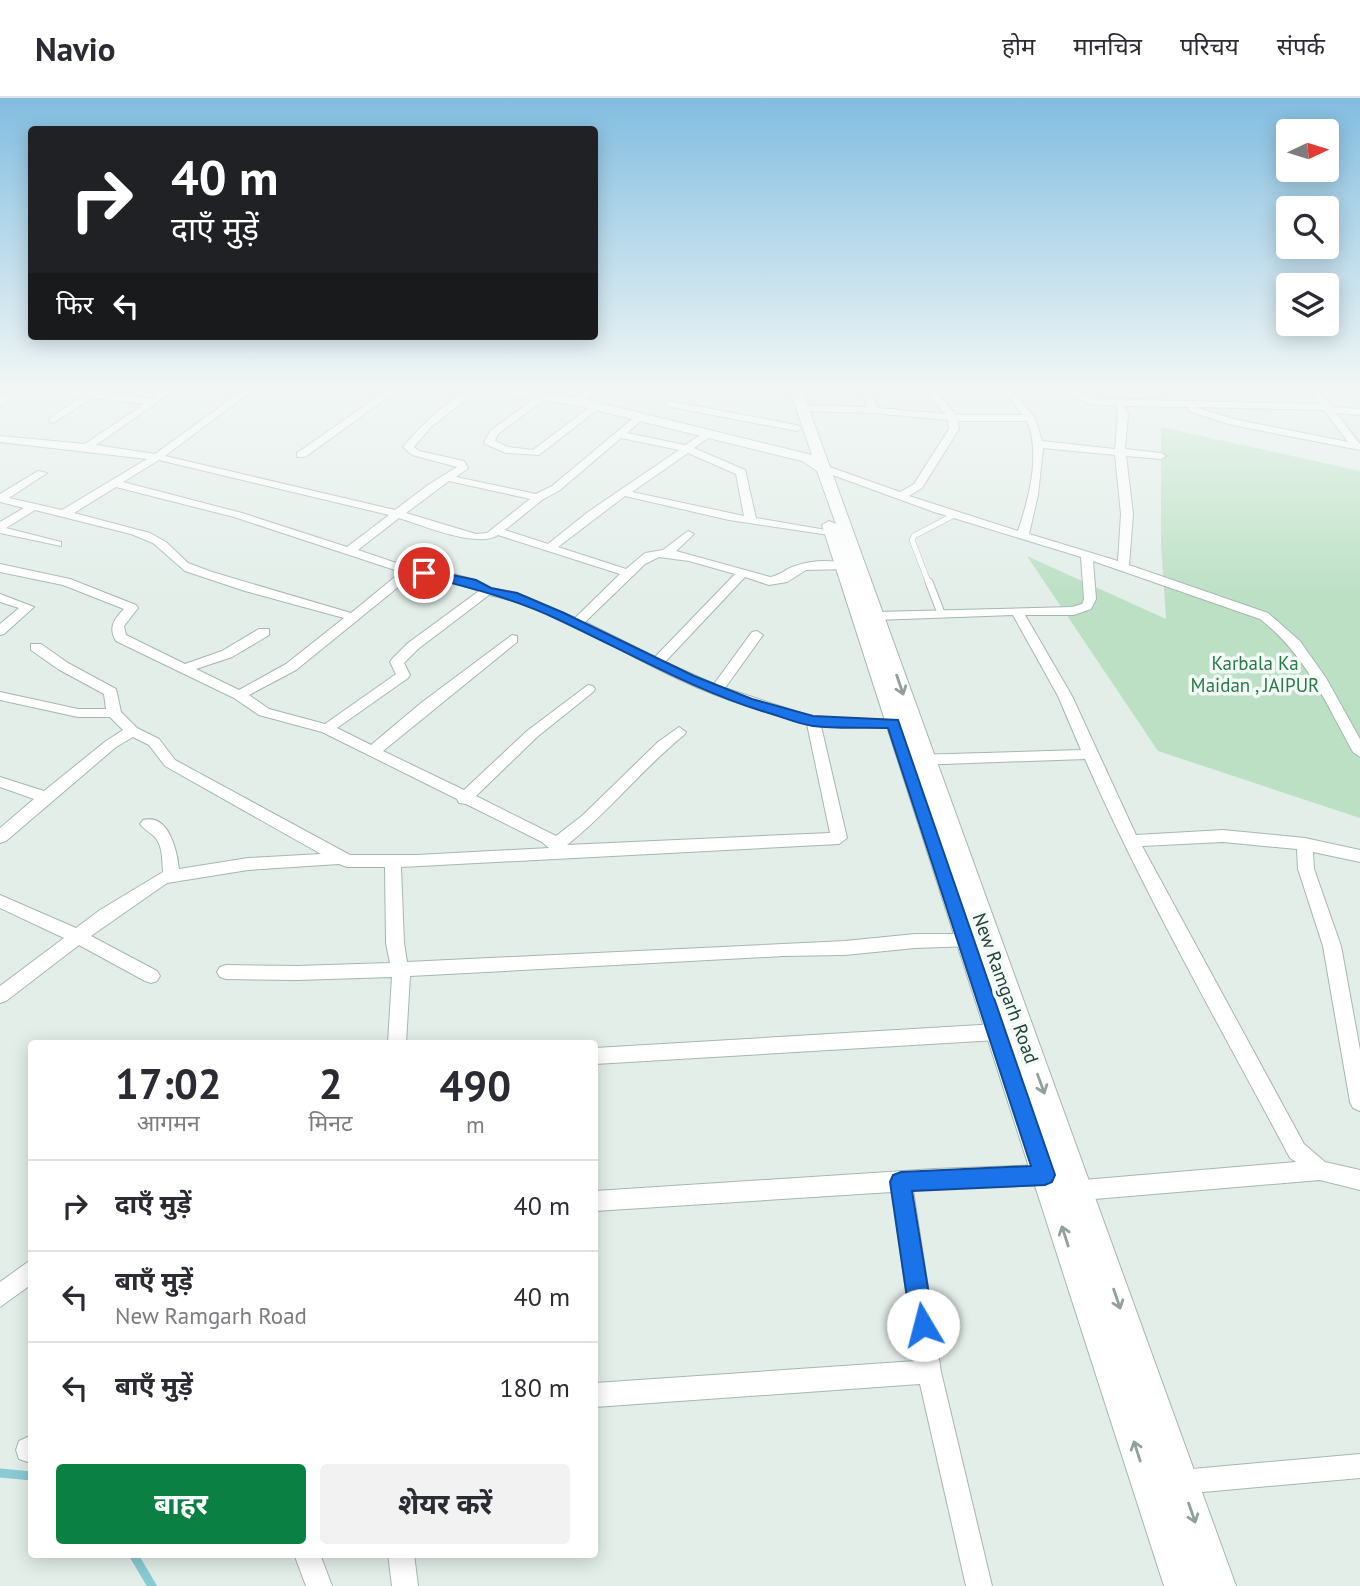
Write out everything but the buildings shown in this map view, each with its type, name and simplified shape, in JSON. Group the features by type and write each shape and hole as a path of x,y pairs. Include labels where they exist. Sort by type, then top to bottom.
{"street":[{"path":"64,514 153,459"},
{"path":"168,459 399,514 475,537 490,536 538,498 556,488 588,459"},
{"path":"349,551 411,502 463,466 439,459"},
{"path":"550,548 569,530 673,459"},
{"path":"714,459 741,472 751,521"},
{"path":"802,459 954,515 1087,555 1264,616 1283,628 1305,653 1360,752"},
{"name":"New Ramgarh Road","path":"814,459 832,534 893,723 916,760 1080,1191 1218,1586"},
{"path":"901,496 918,486 936,459"},
{"path":"1023,537 1031,513 1036,459"},
{"path":"1121,459 1127,514 1123,567"},
{"name":"New Ramgarh Road","path":"815,463 876,616 966,941 1182,1586"},
{"path":"42,473 0,499 144,536 157,541 173,558 193,569 261,592 353,617"},
{"path":"448,478 538,498"},
{"path":"114,484 238,515 410,571 461,580 487,591 513,596 747,702 813,721 893,723"},
{"path":"624,494 751,521 832,534"},
{"path":"0,528 33,507"},
{"path":"0,528 57,544"},
{"path":"496,531 628,573"},
{"path":"667,554 688,534"},
{"path":"576,624 648,556 667,554 775,581 783,579 792,569 803,565 842,566"},
{"path":"876,616 1074,611 1087,606 1090,599 1087,555"},
{"path":"0,568 66,582 108,596 132,608 118,623 117,633 155,657 186,668 239,695 264,712 327,730 548,838 560,848"},
{"path":"239,695 290,667 410,571"},
{"path":"657,663 743,573"},
{"path":"327,730 403,674 397,662 405,654 487,591"},
{"path":"0,598 28,607 0,631"},
{"path":"1017,611 1065,696 1132,841 1194,962 1297,1151 1320,1170"},
{"path":"186,668 226,654 264,632"},
{"path":"717,690 757,635"},
{"path":"372,752 512,639"},
{"path":"36,647 63,666 111,692 114,713 132,731 154,742 170,763 348,862 560,848 839,838 813,721"},
{"path":"464,799 533,734 588,689"},
{"path":"0,696 78,713 114,713"},
{"path":"0,836 111,744 132,731"},
{"path":"560,848 654,751 680,732"},
{"path":"916,760 1090,754"},
{"path":"0,782 46,797"},
{"path":"148,824 161,831 167,842 172,877"},
{"path":"1132,841 1223,836 1306,844 1360,856"},
{"path":"1306,844 1306,870 1332,946 1360,1102"},
{"path":"0,996 78,936 163,878 248,864 342,859"},
{"path":"393,861 392,900 398,968 402,983 397,1040"},
{"path":"0,901 78,936 151,976"},
{"path":"226,972 297,973 465,967 845,948 915,941 966,941"},
{"path":"598,1056 997,1032"},
{"path":"598,1201 901,1182 1048,1183 1080,1191 1320,1170 1360,1180"},
{"path":"901,1182 929,1372 979,1586"},
{"path":"0,1296 28,1273"},
{"path":"598,1395 929,1372"},
{"path":"1181,1482 1360,1466"},
{"path":"308,1558 319,1586"},
{"path":"402,1558 405,1586"}],"lane":[{"path":"941,613 912,540 914,536 954,515"}],"green space":[{"name":"Karbala Ka Maidan , JAIPUR","path":"1161,459 1308,459 1360,471 1360,818 1158,751 1027,556 1166,619 1161,544"}],"waterway":[{"path":"0,1473 28,1476"},
{"path":"135,1558 152,1586"}],"route":[{"path":"424,573 513,596 560,615 689,679 747,702 813,721 893,723 1045,1175 901,1182 923,1325"}]}
